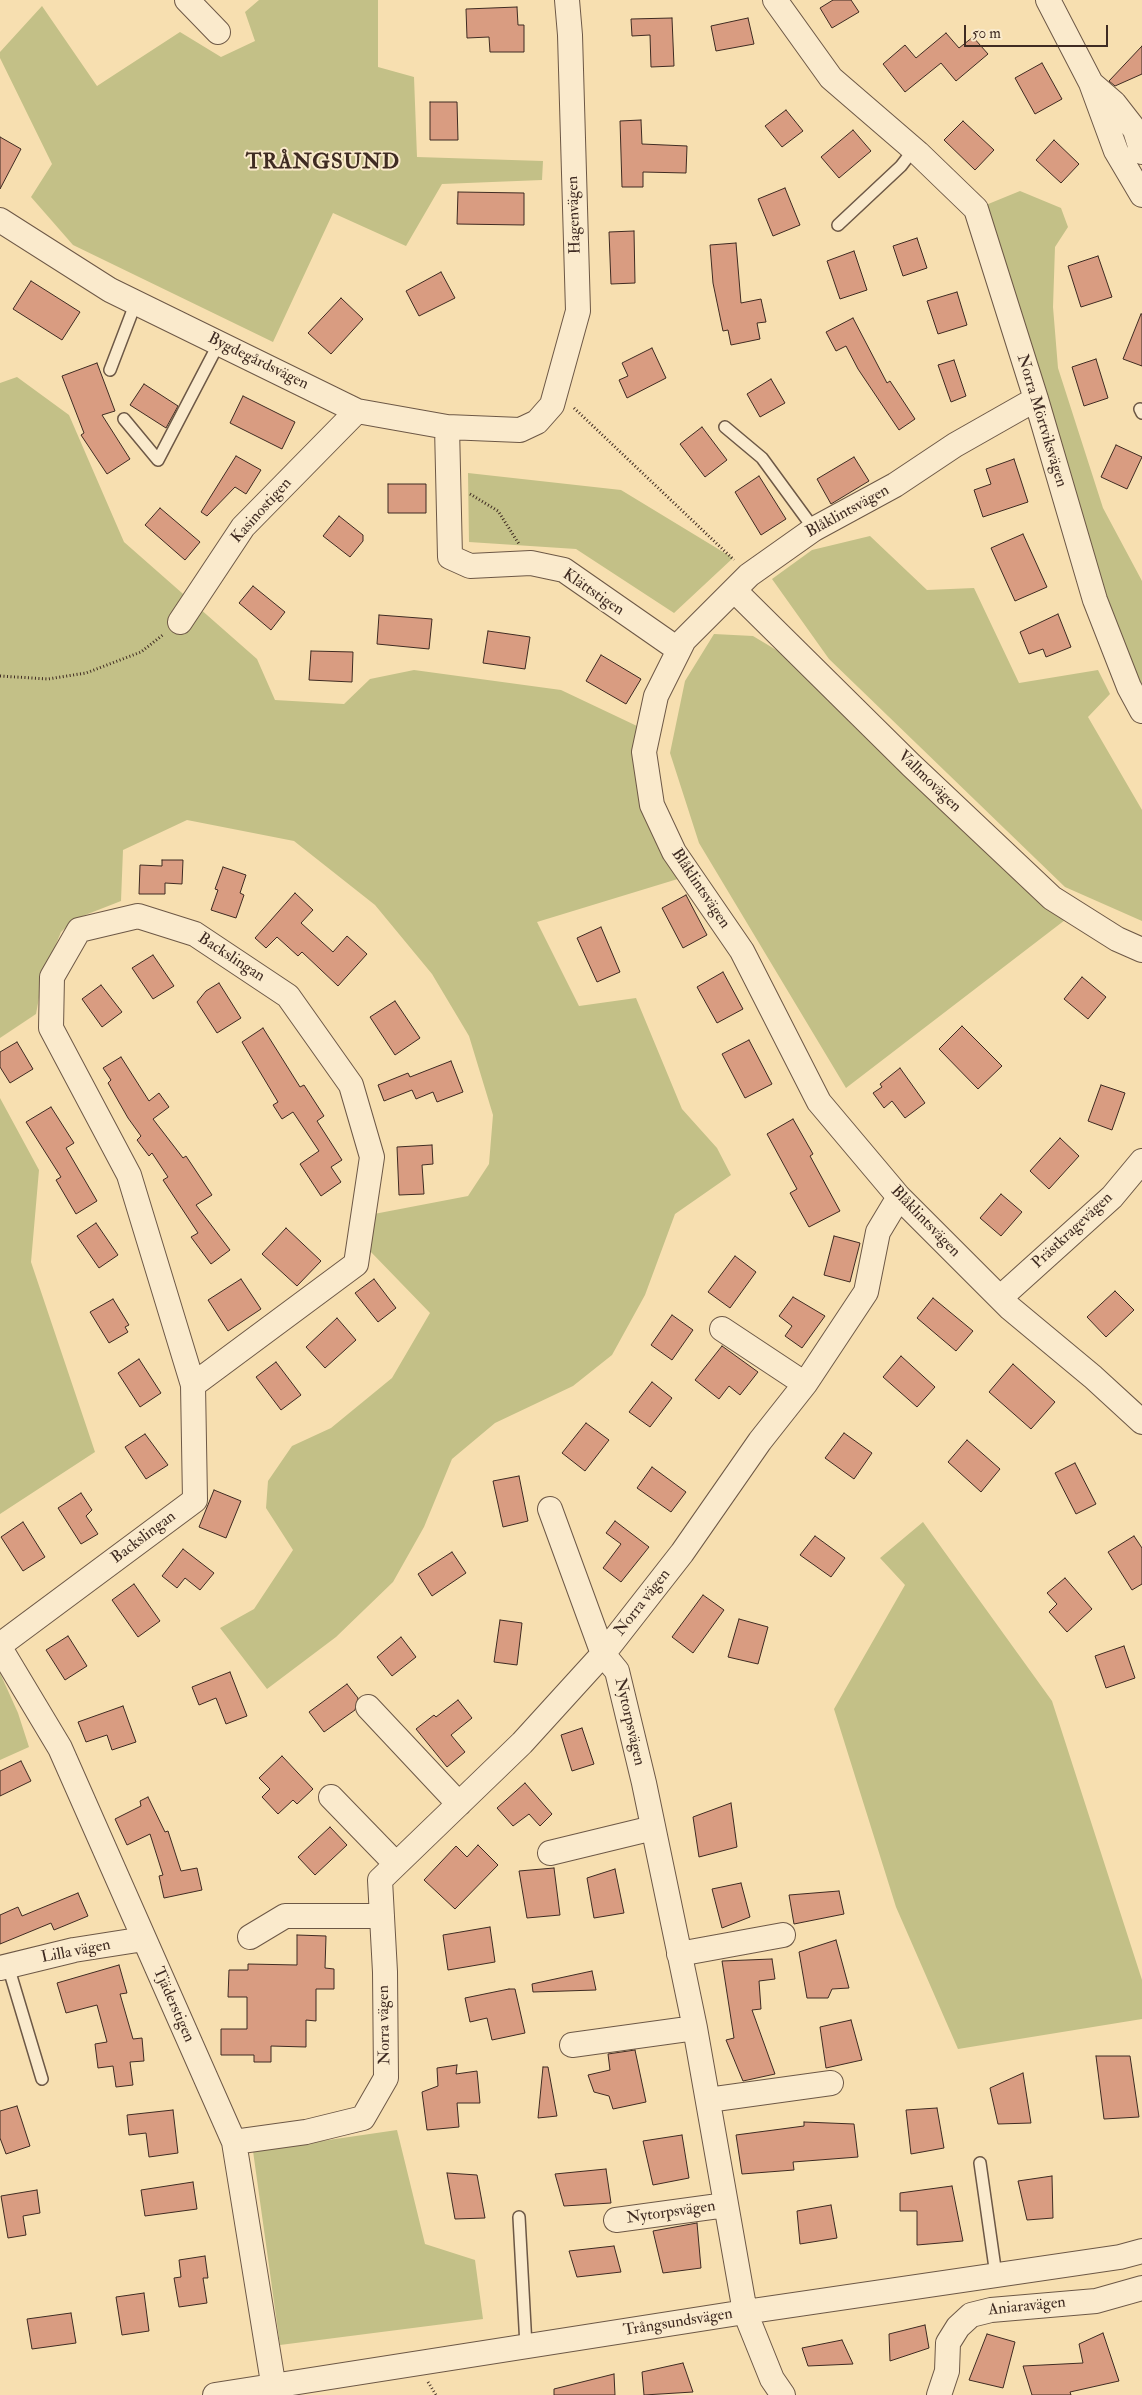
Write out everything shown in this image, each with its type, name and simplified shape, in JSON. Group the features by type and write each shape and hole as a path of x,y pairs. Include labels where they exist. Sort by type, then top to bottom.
{"street":[{"path":"187,0 218,32"},
{"name":"Hagenvägen","path":"537,422 552,405 557,392 578,311 570,35 567,0"},
{"name":"Norra Mörtviksvägen","path":"775,0 831,78 914,149 976,209 1036,399 1095,600 1129,687 1142,711"},
{"path":"1048,0 1091,83 1116,151 1142,195"},
{"path":"1091,83 1114,103 1135,130 1142,152"},
{"name":"Bygdegårdsvägen","path":"0,220 110,290 357,410 447,427 520,430 537,422"},
{"name":"Blåklintsvägen","path":"1036,399 955,445 895,485 814,529 742,582 684,640 656,696 644,752 652,805 674,852 742,951 820,1102 899,1197 1000,1297 1142,1422"},
{"name":"Kasinostigen","path":"180,622 243,527 357,410"},
{"name":"Klättstigen","path":"447,427 450,557 470,566 530,563 564,570 679,650"},
{"name":"Vallmovägen","path":"742,582 911,765 1052,898 1117,938 1142,950"},
{"name":"Backslingan","path":"0,1646 196,1500 193,1385 129,1175 51,1028 52,977 79,930 138,916 196,934 288,996 351,1086 372,1157 356,1264 193,1385"},
{"name":"Prästkragevägen","path":"1000,1297 1112,1197 1142,1161"},
{"name":"Norra vägen","path":"234,2142 306,2132 363,2118 386,2078 385,1972 380,1880 522,1743 604,1654 682,1553 760,1441 805,1384 866,1292 878,1232 899,1197"},
{"path":"722,1329 805,1384"},
{"name":"Nytorpsvägen","path":"550,1508 604,1654 617,1671 653,1828 695,2028 745,2312 772,2379 783,2395"},
{"name":"Tjäderstigen","path":"0,1646 60,1748 234,2142 274,2390"},
{"path":"368,1707 459,1804"},
{"path":"331,1797 396,1864"},
{"path":"550,1852 653,1828"},
{"path":"250,1937 285,1916 382,1916"},
{"path":"679,1954 783,1935"},
{"name":"Lilla vägen","path":"4,1967 74,1950 144,1939"},
{"path":"572,2044 695,2028"},
{"path":"708,2100 831,2083"},
{"name":"Nytorpsvägen","path":"616,2220 726,2205"},
{"name":"Trångsundsvägen","path":"215,2395 274,2390 526,2346 1120,2257 1142,2251"},
{"name":"Aniaravägen","path":"939,2395 947,2371 948,2343 958,2327 971,2315 991,2310 1096,2301 1142,2288"}],"lane":[{"path":"838,225 900,166 914,149"},
{"path":"110,370 136,302"},
{"path":"124,418 158,460 219,343"},
{"path":"725,426 762,458 814,529"},
{"name":"Lilla vägen","path":"4,1967 42,2079"},
{"path":"980,2163 996,2275"},
{"path":"519,2217 526,2346"}],"path":[{"path":"557,392 742,582"},
{"path":"448,481 498,511 530,563"},
{"path":"0,676 48,679 86,673 141,652 180,622"}],"shaded area":[{"path":"259,0 378,0 378,67 414,77 417,157 543,161 542,180 442,184 406,246 333,213 273,342 73,245 31,197 52,164 0,58 0,52 42,6 97,86 180,32 221,57 255,41 245,12"},
{"path":"1020,191 1061,208 1068,227 1055,247 1053,307 1058,368 1103,508 1142,581 1142,711 976,209"},
{"path":"17,377 69,415 124,542 257,659 275,700 344,704 370,679 414,670 561,690 637,726 638,752 681,878 537,922 579,1006 636,998 682,1109 717,1148 731,1175 675,1214 645,1295 612,1355 573,1386 495,1423 452,1459 424,1527 393,1582 336,1637 267,1689 220,1628 254,1609 293,1550 266,1508 268,1481 292,1446 331,1428 392,1378 430,1313 370,1251 374,1214 468,1196 489,1164 493,1115 469,1036 432,974 375,905 294,841 187,820 123,850 121,901 75,919 61,932 43,976 36,1014 0,1038 0,383"},
{"path":"468,473 621,490 733,558 674,613 576,549 469,542"},
{"path":"870,536 927,590 974,588 1019,683 1098,670 1110,694 1088,717 1142,810 1142,921 1065,887 829,659 772,579 812,550"},
{"path":"714,634 753,636 793,660 1065,920 846,1088 699,843 670,753 685,681"},
{"path":"0,1098 39,1170 31,1262 95,1452 0,1514"},
{"path":"923,1522 1052,1701 1142,1980 1142,2019 958,2049 896,1907 834,1709 905,1585 880,1558"},
{"path":"0,1673 18,1713 29,1747 0,1760"},
{"path":"397,2130 425,2244 475,2260 483,2319 280,2345 253,2151"}],"building":[{"path":"833,0 851,0 859,12 832,28 820,8"},
{"path":"517,7 518,25 524,25 524,52 490,52 489,37 467,38 466,9"},
{"path":"672,18 674,66 651,67 650,35 632,36 631,19"},
{"path":"748,18 754,44 716,51 711,26"},
{"path":"946,33 959,48 973,37 988,54 956,81 941,63 905,92 883,64 905,45 916,58"},
{"path":"1142,46 1142,74 1115,86 1109,81"},
{"path":"1042,63 1062,99 1035,114 1015,78"},
{"path":"430,102 457,102 458,140 430,140"},
{"path":"786,110 803,131 782,147 765,126"},
{"path":"641,120 642,144 687,146 686,173 643,172 643,187 622,187 620,121"},
{"path":"963,121 994,150 975,170 944,140"},
{"path":"853,130 871,151 839,178 821,157"},
{"path":"0,137 21,149 0,189"},
{"path":"1054,140 1079,164 1061,183 1036,160"},
{"path":"785,188 800,225 773,236 758,199"},
{"path":"458,192 524,193 524,225 457,224"},
{"path":"634,231 635,283 611,284 609,232"},
{"path":"917,238 927,268 903,276 893,246"},
{"path":"736,243 741,303 761,299 766,322 757,323 760,339 731,345 728,330 723,331 713,283 710,245"},
{"path":"854,251 867,290 840,299 827,261"},
{"path":"1098,256 1112,297 1081,307 1068,266"},
{"path":"441,272 455,298 419,316 406,291"},
{"path":"31,281 80,312 62,340 13,309"},
{"path":"957,292 967,325 938,334 927,301"},
{"path":"341,298 363,319 331,354 308,333"},
{"path":"1142,314 1142,366 1123,359"},
{"path":"853,318 887,383 890,381 915,419 899,430 858,369 846,346 836,351 826,332"},
{"path":"652,348 666,378 627,398 619,380 628,376 622,363"},
{"path":"1096,359 1108,398 1084,406 1072,367"},
{"path":"954,360 966,396 951,402 938,365"},
{"path":"97,363 115,411 102,415 130,459 107,474 81,435 84,433 62,376"},
{"path":"771,379 785,403 760,417 747,394"},
{"path":"144,384 178,406 166,428 130,405"},
{"path":"243,396 295,422 282,449 230,423"},
{"path":"702,427 727,460 705,477 680,444"},
{"path":"1116,445 1142,457 1127,489 1101,477"},
{"path":"236,456 261,470 246,494 235,487 207,516 201,512"},
{"path":"854,457 869,481 831,504 817,479"},
{"path":"1014,459 1028,502 983,517 974,490 991,484 986,469"},
{"path":"759,476 786,519 761,535 735,492"},
{"path":"388,484 426,484 426,513 388,513"},
{"path":"160,508 200,542 185,560 145,525"},
{"path":"339,516 363,535 363,541 350,557 323,536"},
{"path":"1023,534 1047,587 1015,601 991,548"},
{"path":"253,586 285,612 271,630 239,603"},
{"path":"1058,614 1071,647 1046,657 1043,649 1029,654 1020,632"},
{"path":"379,615 432,619 429,649 377,644"},
{"path":"488,631 530,637 525,669 483,663"},
{"path":"311,651 353,652 352,682 309,680"},
{"path":"601,655 641,679 626,704 586,681"},
{"path":"162,860 183,860 182,884 165,883 165,894 139,894 140,865 162,866"},
{"path":"223,867 246,875 240,893 244,895 236,918 211,910 218,890 215,889"},
{"path":"295,893 313,910 301,923 333,952 347,936 367,954 338,986 302,952 298,956 277,937 266,948 255,938"},
{"path":"686,895 707,935 683,948 662,908"},
{"path":"601,927 620,972 597,982 577,938"},
{"path":"153,955 174,986 153,999 132,968"},
{"path":"723,972 743,1009 717,1023 697,987"},
{"path":"1082,977 1106,997 1088,1019 1064,999"},
{"path":"219,983 241,1018 217,1033 197,1002 206,991"},
{"path":"101,985 122,1012 102,1027 82,999"},
{"path":"395,1001 420,1038 395,1055 370,1017"},
{"path":"962,1026 1002,1066 978,1089 939,1049"},
{"path":"263,1028 300,1087 304,1085 324,1116 317,1121 342,1160 331,1167 341,1182 321,1196 300,1164 319,1151 293,1112 282,1119 273,1105 278,1102 242,1042"},
{"path":"749,1040 772,1084 745,1098 722,1054"},
{"path":"17,1042 33,1069 10,1083 0,1067 0,1052"},
{"path":"121,1057 149,1101 159,1093 169,1107 153,1119 183,1158 186,1156 212,1195 196,1205 230,1250 211,1264 191,1237 198,1233 163,1180 168,1177 152,1153 149,1156 137,1140 141,1136 128,1118 108,1083 111,1080 103,1068"},
{"path":"451,1061 463,1092 437,1102 433,1092 416,1099 412,1090 384,1101 378,1085 408,1073 410,1077"},
{"path":"900,1068 925,1103 905,1118 892,1101 884,1108 873,1093 882,1087 880,1084"},
{"path":"1101,1085 1125,1093 1112,1130 1088,1121"},
{"path":"51,1107 74,1143 66,1148 97,1201 76,1214 56,1180 61,1177 26,1122"},
{"path":"793,1119 813,1154 810,1156 840,1211 809,1227 790,1193 797,1189 767,1134"},
{"path":"1060,1138 1079,1156 1049,1189 1030,1171"},
{"path":"432,1145 433,1164 422,1165 424,1194 399,1195 397,1147"},
{"path":"1001,1194 1022,1212 1001,1236 980,1218"},
{"path":"96,1223 118,1255 99,1268 77,1236"},
{"path":"286,1228 321,1261 297,1286 262,1254"},
{"path":"834,1236 860,1243 850,1282 824,1275"},
{"path":"735,1256 756,1272 730,1308 708,1292"},
{"path":"241,1279 261,1309 228,1331 208,1300"},
{"path":"374,1279 396,1308 378,1322 355,1293"},
{"path":"1115,1291 1134,1310 1106,1337 1087,1317"},
{"path":"793,1297 825,1316 802,1348 785,1336 792,1326 779,1316"},
{"path":"933,1298 973,1331 956,1351 917,1318"},
{"path":"113,1299 129,1325 125,1327 128,1332 109,1343 90,1312"},
{"path":"672,1315 693,1330 672,1360 651,1345"},
{"path":"337,1318 356,1340 325,1368 306,1347"},
{"path":"722,1346 758,1372 740,1395 729,1386 719,1399 695,1380"},
{"path":"901,1356 935,1387 917,1407 883,1377"},
{"path":"139,1359 161,1393 140,1407 118,1373"},
{"path":"276,1362 301,1395 281,1410 256,1377"},
{"path":"1013,1364 1055,1402 1031,1429 989,1392"},
{"path":"652,1382 672,1398 650,1427 629,1412"},
{"path":"586,1423 609,1440 585,1471 562,1453"},
{"path":"844,1433 872,1453 854,1479 825,1458"},
{"path":"145,1434 168,1465 146,1479 125,1447"},
{"path":"967,1440 1000,1469 981,1492 948,1462"},
{"path":"1075,1463 1096,1504 1076,1514 1055,1473"},
{"path":"652,1467 686,1492 671,1512 637,1488"},
{"path":"519,1476 528,1521 503,1527 493,1481"},
{"path":"214,1490 241,1501 226,1538 199,1527"},
{"path":"81,1493 92,1510 86,1516 98,1534 81,1544 58,1508"},
{"path":"615,1521 649,1547 621,1582 603,1568 621,1544 606,1533"},
{"path":"23,1522 45,1557 23,1571 1,1537"},
{"path":"815,1536 845,1558 831,1577 800,1555"},
{"path":"1134,1536 1142,1548 1142,1584 1132,1590 1108,1552"},
{"path":"183,1549 214,1573 200,1590 185,1578 177,1588 162,1576"},
{"path":"452,1552 466,1573 432,1596 418,1574"},
{"path":"1065,1578 1092,1609 1067,1632 1049,1612 1057,1604 1047,1593"},
{"path":"134,1584 160,1621 138,1637 112,1600"},
{"path":"703,1595 724,1610 693,1653 672,1637"},
{"path":"739,1619 768,1627 758,1664 728,1657"},
{"path":"500,1620 522,1623 517,1665 494,1662"},
{"path":"68,1636 87,1666 65,1680 46,1650"},
{"path":"401,1637 416,1657 392,1676 377,1657"},
{"path":"1124,1646 1135,1678 1106,1688 1095,1656"},
{"path":"230,1672 247,1716 226,1724 216,1698 199,1705 192,1687"},
{"path":"347,1684 358,1698 355,1710 324,1732 309,1712"},
{"path":"458,1700 472,1718 451,1735 465,1752 447,1767 416,1729"},
{"path":"123,1706 136,1742 112,1750 107,1735 86,1742 78,1722"},
{"path":"582,1728 594,1764 572,1771 561,1735"},
{"path":"282,1756 313,1789 297,1804 293,1800 278,1814 262,1797 270,1789 259,1778"},
{"path":"21,1761 31,1781 0,1796 0,1771"},
{"path":"525,1783 552,1814 540,1826 529,1814 513,1826 497,1808"},
{"path":"148,1797 165,1832 168,1831 181,1871 197,1868 202,1890 164,1898 159,1876 163,1875 150,1834 127,1845 115,1819 141,1806 140,1801"},
{"path":"731,1803 737,1847 699,1857 693,1817"},
{"path":"330,1827 347,1845 315,1875 298,1857"},
{"path":"478,1845 498,1865 455,1909 424,1880 456,1846 467,1857"},
{"path":"554,1868 560,1915 527,1918 519,1871"},
{"path":"615,1869 624,1913 594,1918 587,1878"},
{"path":"741,1883 750,1917 722,1928 712,1889"},
{"path":"839,1891 844,1914 794,1924 789,1895"},
{"path":"78,1893 88,1916 54,1930 51,1923 0,1944 0,1915 18,1907 22,1916"},
{"path":"490,1927 495,1962 448,1970 443,1935"},
{"path":"297,1935 326,1936 325,1968 334,1969 334,1989 316,1989 316,2021 306,2020 306,2047 271,2046 271,2062 254,2062 254,2055 221,2055 221,2029 247,2029 247,1997 228,1997 229,1970 248,1970 248,1964 297,1965"},
{"path":"836,1940 849,1988 832,1989 828,1998 807,1998 799,1952"},
{"path":"772,1959 775,1979 759,1981 761,2009 752,2010 775,2074 743,2081 726,2040 734,2038 722,1961"},
{"path":"119,1965 127,1993 120,1994 133,2039 142,2038 144,2061 130,2062 133,2085 116,2087 113,2066 98,2068 95,2044 107,2042 97,2005 66,2013 57,1983"},
{"path":"592,1971 596,1990 533,1992 532,1984"},
{"path":"515,1989 525,2033 492,2040 487,2018 470,2022 465,1998"},
{"path":"851,2020 862,2060 826,2068 820,2027"},
{"path":"635,2050 646,2102 613,2109 609,2096 594,2092 588,2075 610,2070 608,2054"},
{"path":"1096,2056 1130,2056 1139,2117 1104,2119"},
{"path":"457,2065 456,2074 477,2071 480,2103 457,2103 459,2127 427,2130 422,2092 438,2086 437,2068"},
{"path":"543,2067 548,2067 557,2116 538,2118"},
{"path":"1023,2073 1031,2123 998,2124 990,2088"},
{"path":"17,2106 30,2146 6,2154 0,2138 0,2111"},
{"path":"937,2108 944,2148 911,2154 906,2110"},
{"path":"173,2110 178,2153 149,2157 146,2133 129,2135 127,2115"},
{"path":"804,2122 854,2124 858,2157 793,2162 794,2170 742,2174 736,2135 804,2126"},
{"path":"682,2135 689,2178 653,2185 643,2141"},
{"path":"606,2169 611,2203 564,2206 555,2174"},
{"path":"447,2173 477,2175 485,2218 455,2219"},
{"path":"1052,2176 1053,2218 1027,2220 1018,2181"},
{"path":"193,2182 197,2209 145,2216 141,2190"},
{"path":"952,2186 963,2241 917,2245 917,2211 900,2211 900,2193"},
{"path":"37,2190 40,2213 23,2216 26,2235 8,2238 1,2196"},
{"path":"831,2205 837,2238 800,2244 797,2211"},
{"path":"697,2223 701,2268 663,2273 653,2231"},
{"path":"614,2246 621,2272 577,2277 569,2251"},
{"path":"205,2256 208,2278 203,2278 207,2303 179,2307 174,2278 181,2277 179,2260"},
{"path":"144,2293 149,2331 122,2335 116,2297"},
{"path":"71,2313 76,2343 32,2349 27,2319"},
{"path":"925,2325 929,2348 890,2361 889,2334"},
{"path":"1103,2333 1119,2381 1070,2392 1071,2395 1032,2395 1023,2366 1083,2363 1079,2344"},
{"path":"987,2334 1015,2342 1003,2388 969,2380"},
{"path":"842,2340 853,2364 808,2366 802,2348"},
{"path":"683,2363 693,2392 644,2395 642,2372"},
{"path":"614,2374 615,2395 554,2395 554,2389"}],"district":[{"name":"TRÅNGSUND","path":"323,163"}]}
